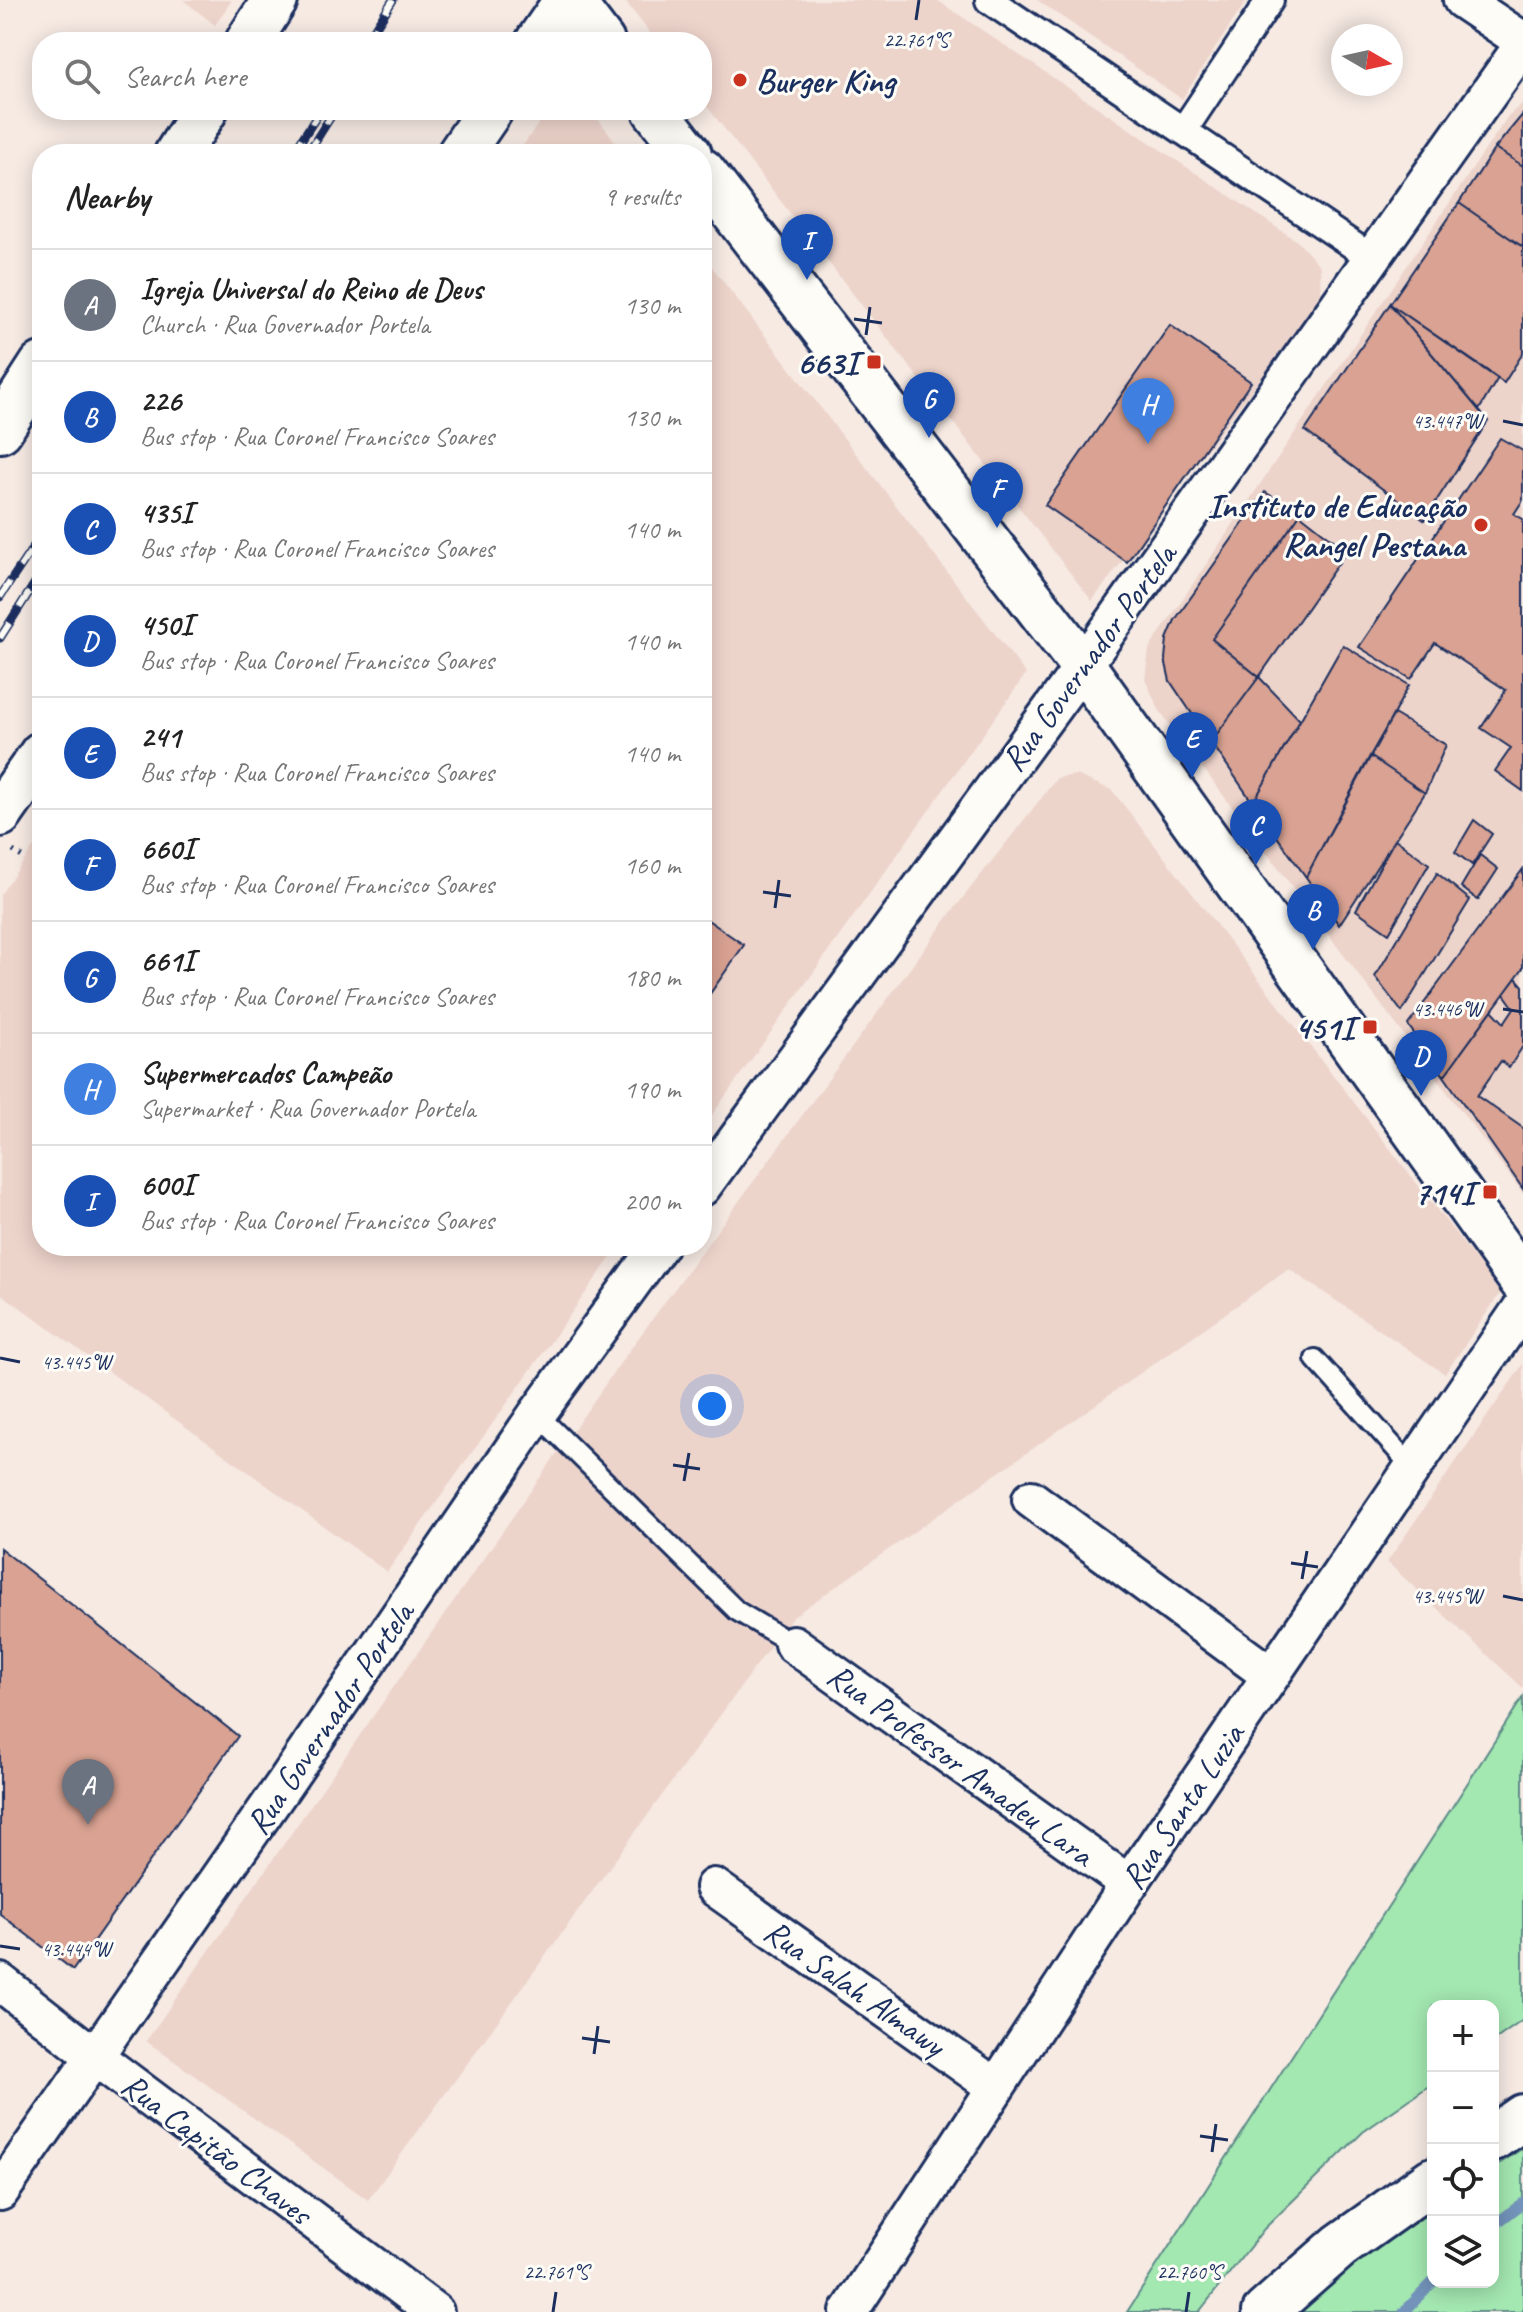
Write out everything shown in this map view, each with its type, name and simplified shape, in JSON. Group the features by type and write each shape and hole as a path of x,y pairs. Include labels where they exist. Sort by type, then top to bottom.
{"street":[{"path":"254,32 275,0"},
{"path":"545,32 568,0 594,32"},
{"path":"989,0 1372,258"},
{"path":"1183,131 1270,0"},
{"path":"1462,0 1523,43"},
{"name":"Rua Governador Portela","path":"712,1173 1083,666 1523,43"},
{"path":"183,144 199,120"},
{"path":"467,144 483,120"},
{"path":"663,120 681,144"},
{"path":"712,184 1083,666 1523,1282"},
{"path":"0,430 32,380"},
{"path":"0,814 32,768"},
{"name":"Rua Governador Portela","path":"0,2192 537,1414 652,1256"},
{"name":"Rua Santa Luzia","path":"849,2312 1129,1884 1523,1306"},
{"path":"1031,1499 1270,1675"},
{"name":"Rua Professor Amadeu Lara","path":"793,1644 1129,1884"},
{"name":"Rua Salah Almawy","path":"714,1887 994,2086"},
{"name":"Rua Capitão Chaves","path":"0,1982 435,2312"},
{"path":"1499,2134 1523,2117"},
{"path":"1265,2312 1340,2246 1427,2184"}],"lane":[{"path":"1315,1359 1412,1467"},
{"path":"537,1414 737,1611 793,1644"}],"shaded area":[{"path":"183,0 232,0 215,25"},
{"path":"624,0 937,0 1297,241 1320,266 1321,299 1092,601 712,113 712,32 649,32"},
{"path":"1037,0 1247,0 1182,99"},
{"path":"1523,103 1523,1193 1159,710 1145,679 1149,649 1508,116"},
{"path":"541,120 599,120 617,144 524,144"},
{"path":"712,267 1026,674 712,1115"},
{"path":"1076,775 1112,790 1501,1292 1445,1374 1289,1269 791,1618 368,2200 146,2041 623,1359 699,1256 712,1256 712,1238 950,914 1057,778"},
{"path":"32,849 32,1256 612,1256 387,1572 0,1293 0,895"},
{"path":"1523,1364 1523,1688 1387,1562"}],"green space":[{"path":"1523,1697 1523,2020 1499,2037 1499,2000 1427,2000 1427,2087 1363,2132 1264,2229 1199,2312 1127,2312"},
{"path":"1523,2148 1523,2312 1294,2312 1305,2299 1427,2214 1427,2288 1499,2288 1499,2164"}],"building":[{"path":"1523,114 1523,166 1495,148"},
{"path":"1495,148 1523,166 1523,247 1459,203"},
{"path":"1459,203 1523,247 1523,353 1504,383 1390,304"},
{"path":"1390,304 1488,421 1424,520 1305,431"},
{"path":"1390,304 1498,378 1479,410"},
{"path":"1170,325 1251,382 1127,562 1045,505"},
{"name":"Instituto de Educação Rangel Pestana","path":"1500,438 1523,451 1523,500 1514,514 1523,519 1523,791 1495,771 1511,748 1481,728 1506,690 1435,643 1411,679 1359,647"},
{"path":"1265,492 1300,514 1212,639 1259,677 1211,742 1170,681 1165,659 1167,639 1175,620"},
{"path":"1300,514 1347,551 1259,677 1212,639"},
{"path":"1343,645 1409,685 1306,877 1253,803"},
{"path":"1259,677 1300,720 1253,803 1211,742"},
{"path":"1394,714 1446,745 1425,793 1370,756"},
{"path":"1370,756 1425,793 1339,925 1306,877"},
{"path":"1474,820 1492,834 1472,865 1455,852"},
{"path":"1395,839 1429,864 1389,933 1356,910"},
{"path":"1480,855 1498,869 1478,900 1461,887"},
{"path":"1523,869 1523,968 1444,1076 1408,1025"},
{"path":"1437,873 1470,900 1402,1012 1375,977"},
{"path":"712,923 744,945 712,991"},
{"path":"1516,978 1523,986 1523,1046 1509,1068 1501,1061 1477,1096 1523,1128 1523,1189 1444,1076 1492,1010 1504,1023 1514,1008 1504,994"},
{"path":"0,1548 238,1736 73,1970 0,1914"}],"waterway":[{"path":"1499,2221 1523,2203"},
{"path":"1404,2312 1427,2288"}],"railway":[{"path":"372,32 393,0"},
{"path":"299,144 314,120"},
{"path":"313,144 329,120"},
{"path":"0,597 32,549"},
{"path":"0,638 32,588"}],"place":[{"name":"Burger King","path":"740,80"},
{"name":"600I","path":"807,280"},
{"name":"663I","path":"874,362"},
{"name":"661I","path":"929,438"},
{"name":"Supermercados Campeão","path":"1148,444"},
{"name":"Instituto de Educação Rangel Pestana","path":"1481,525"},
{"name":"660I","path":"997,528"},
{"name":"241","path":"1192,778"},
{"name":"435I","path":"1256,865"},
{"name":"226","path":"1313,950"},
{"name":"451I","path":"1370,1027"},
{"name":"450I","path":"1421,1096"},
{"name":"714I","path":"1490,1192"},
{"name":"Igreja Universal do Reino de Deus","path":"88,1825"}]}
